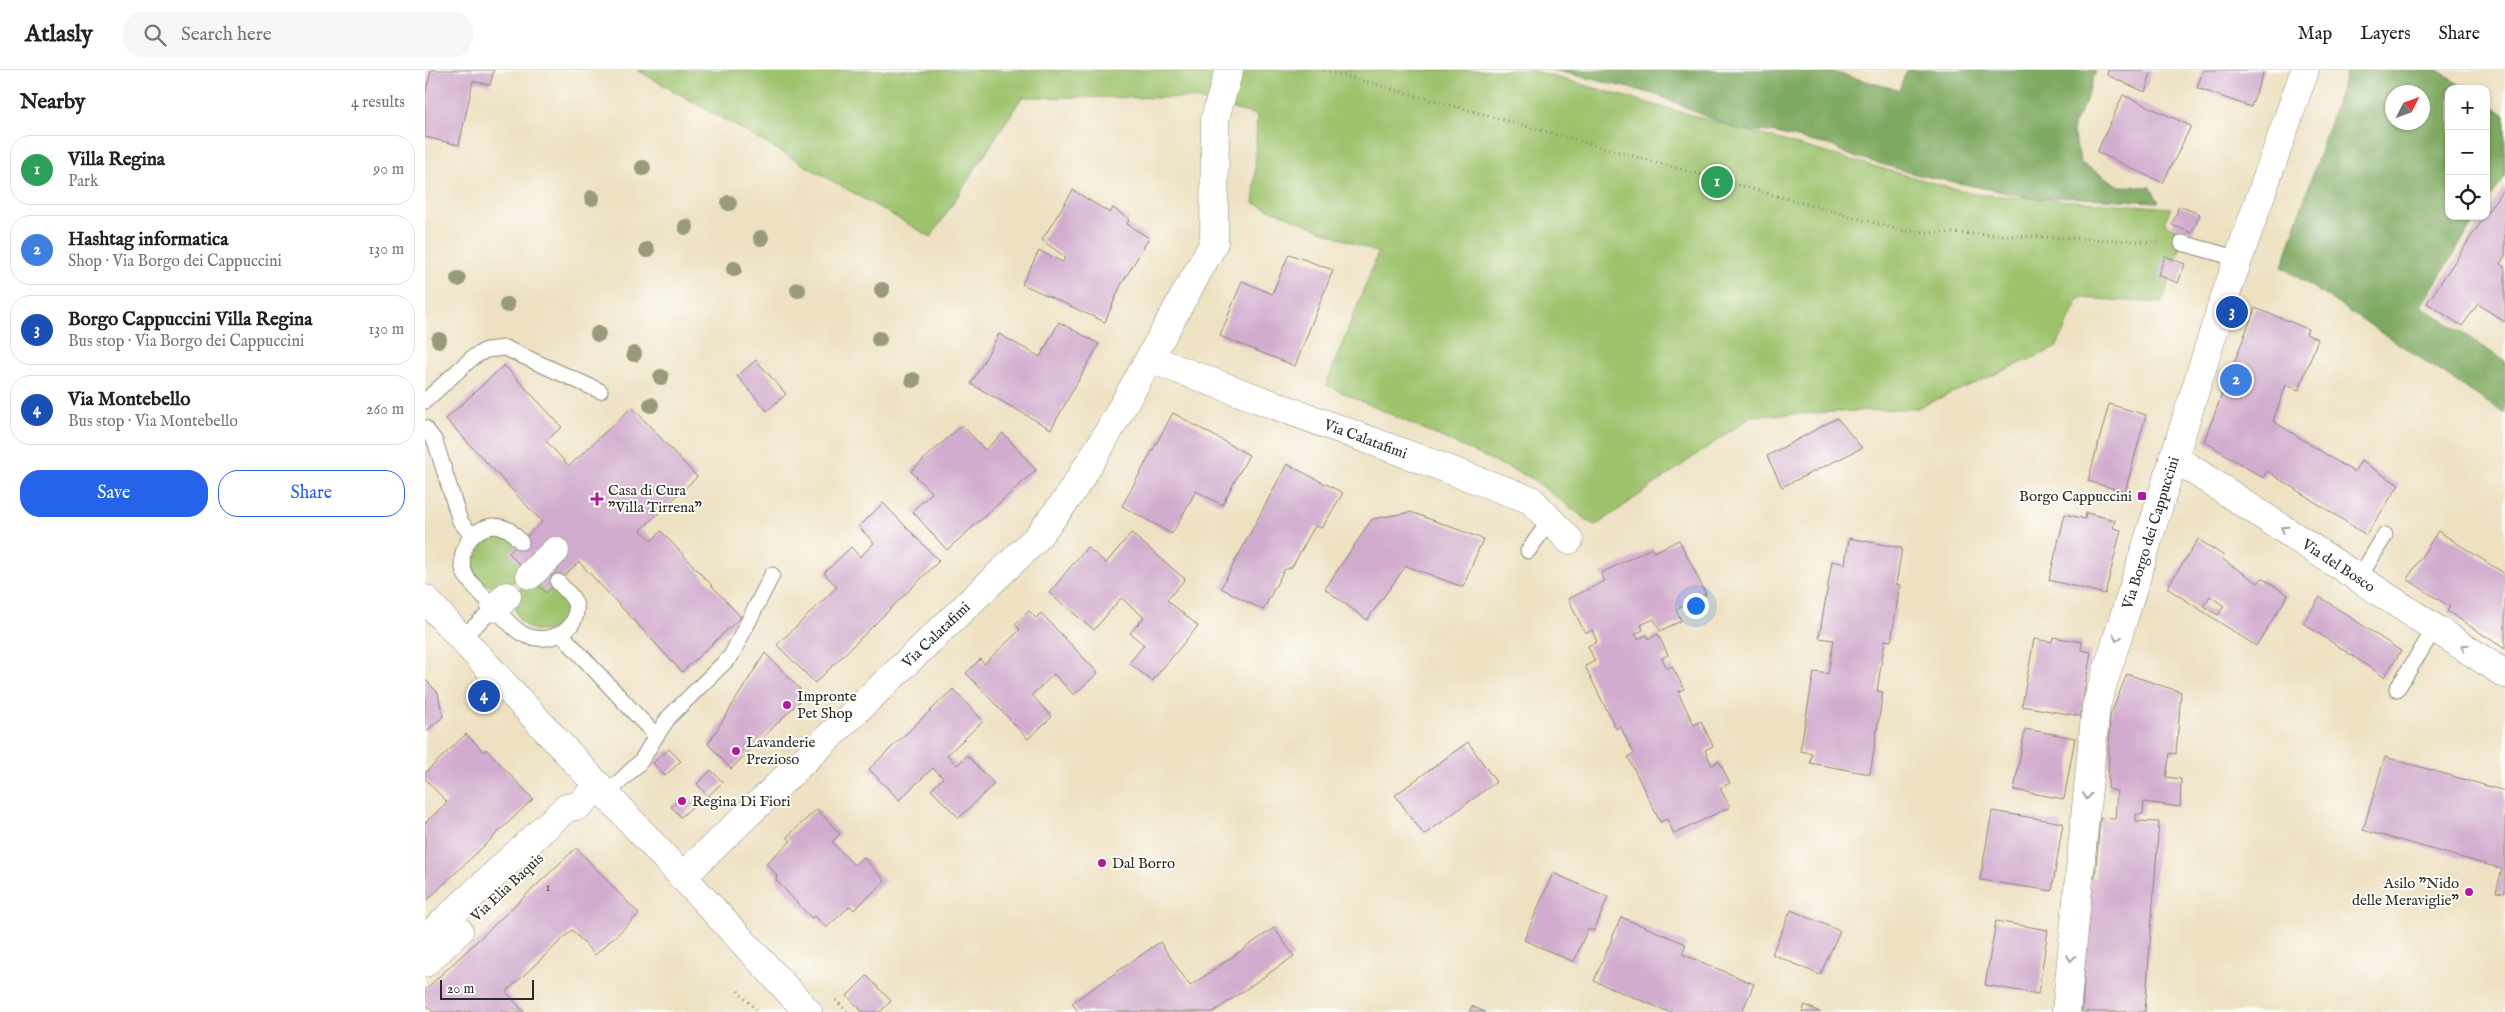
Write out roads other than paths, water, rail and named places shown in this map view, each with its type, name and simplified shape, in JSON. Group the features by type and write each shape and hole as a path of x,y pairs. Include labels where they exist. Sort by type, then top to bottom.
{"street":[{"name":"Via Calatafimi","path":"682,877 1035,540 1081,476 1214,243 1215,118 1229,70"},
{"name":"Via Borgo dei Cappuccini","path":"2066,1012 2096,706 2221,308 2305,70"},
{"name":"Via Calatafimi","path":"1150,358 1531,500 1569,540"},
{"name":"Via del Bosco","path":"2173,457 2505,674"},
{"path":"530,575 555,551"},
{"path":"425,599 808,1012"},
{"name":"Via Elia Baquis","path":"425,939 566,808 578,806 603,790"},
{"name":"Via Elia Baquis","path":"425,962 577,821 578,806"}],"lane":[{"path":"2182,243 2239,259"},
{"path":"425,401 472,358 486,350 505,348 600,392"},
{"path":"425,428 435,441 460,521 471,536"},
{"path":"1528,551 1550,520"},
{"path":"521,542 509,530 498,526 484,527 471,536 464,548 461,562 467,576 501,602 517,631 527,636 550,640 561,634 572,623 576,608 573,598 558,582"},
{"path":"2359,578 2385,535"},
{"path":"603,790 641,761 669,717 731,656 772,575"},
{"path":"461,638 501,602"},
{"path":"2397,689 2435,628"},
{"path":"561,634 656,736"}],"place":[{"name":"Villa Regina","path":"1717,182"},
{"name":"Borgo Cappuccini Villa Regina","path":"2232,312"},
{"name":"Hashtag informatica","path":"2236,380"},
{"name":"Borgo Cappuccini","path":"2142,496"},
{"name":"Casa di Cura \"Villa Tirrena\"","path":"597,499"},
{"name":"Via Montebello","path":"484,696"},
{"name":"Impronte Pet Shop","path":"787,705"},
{"name":"Lavanderie Prezioso","path":"736,751"},
{"name":"Regina Di Fiori","path":"682,801"},
{"name":"Dal Borro","path":"1102,863"},
{"name":"Asilo \"Nido delle Meraviglie\"","path":"2469,892"}]}
